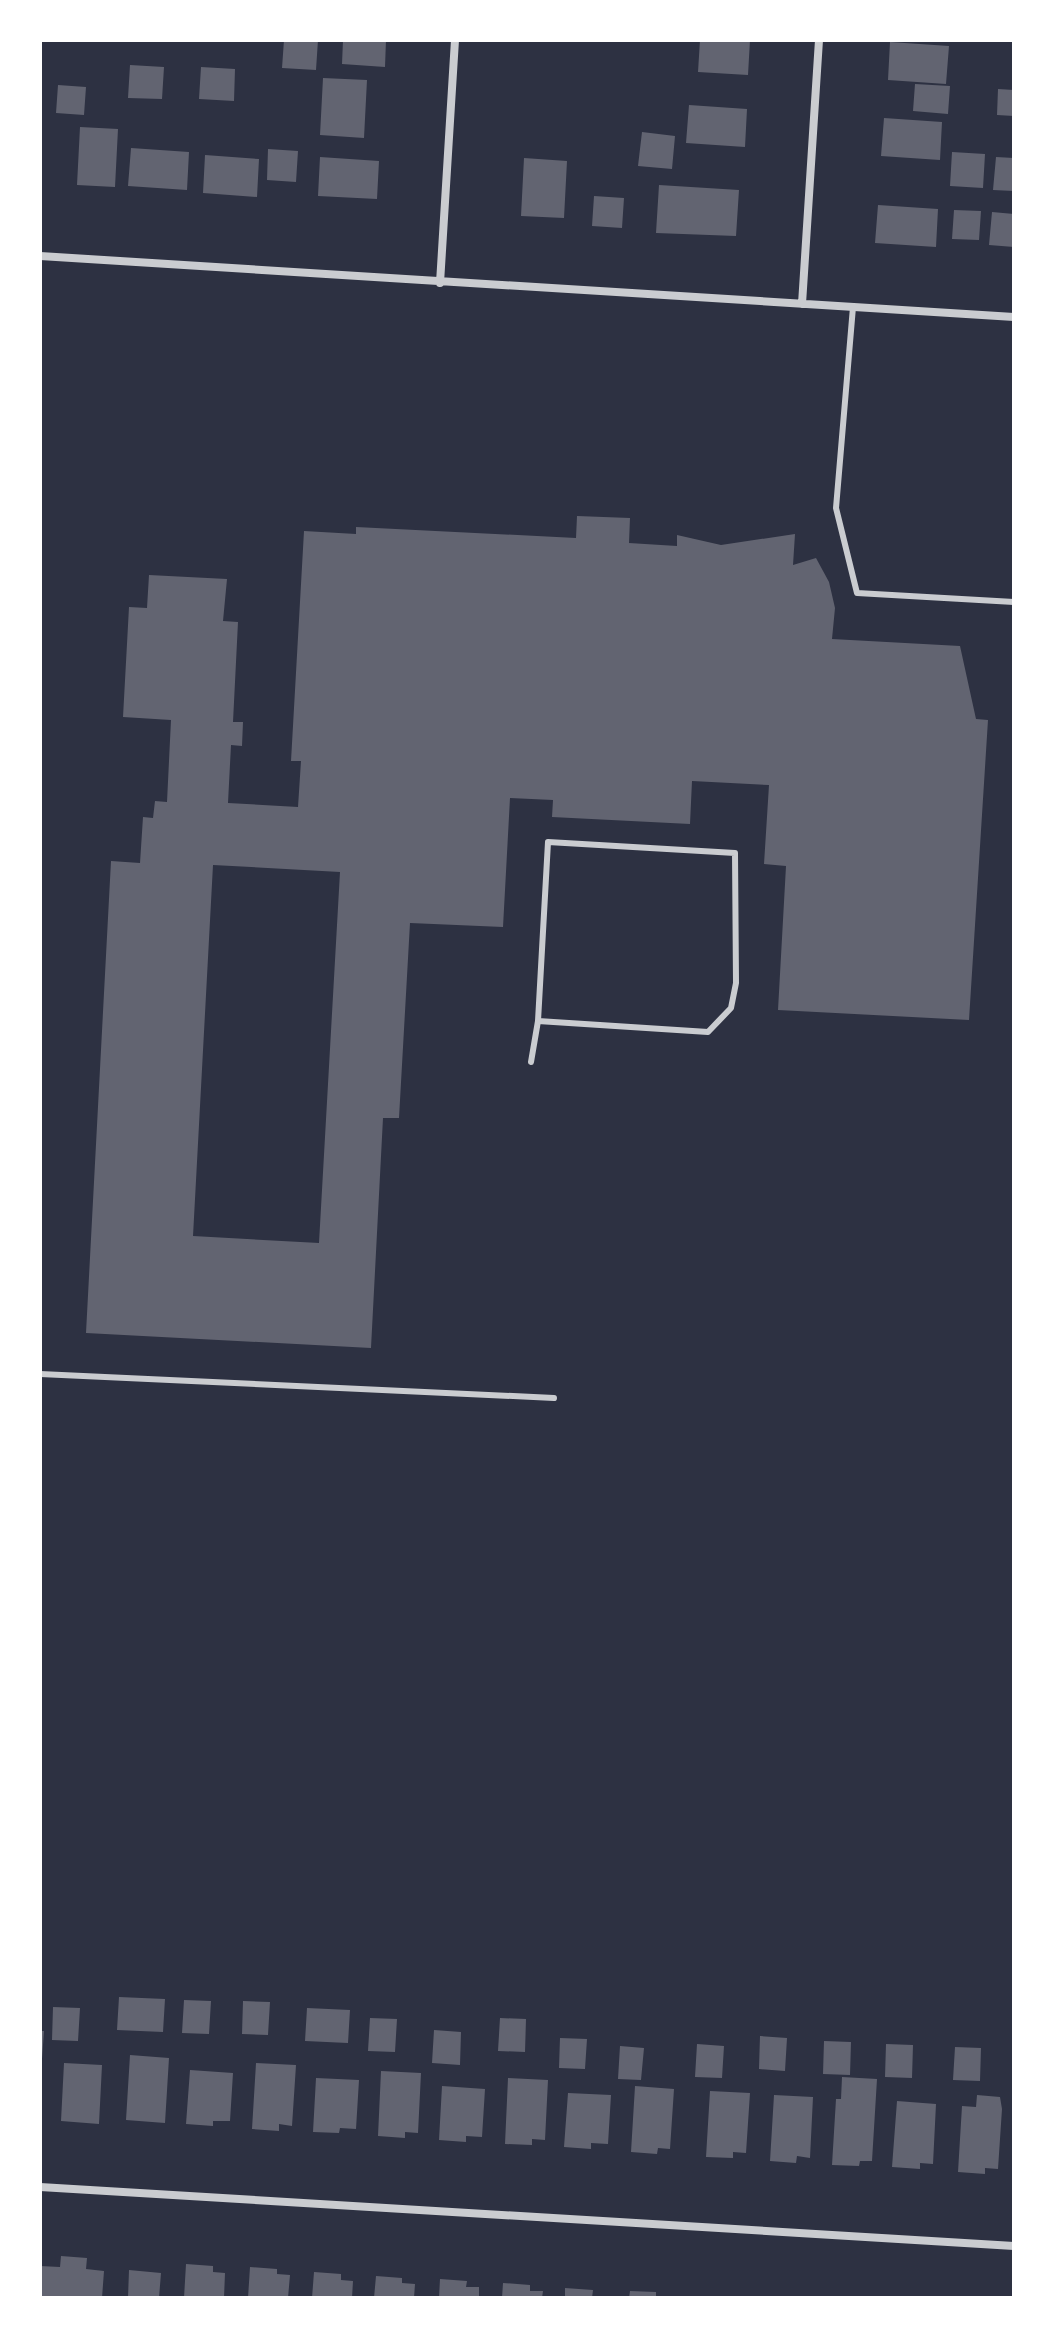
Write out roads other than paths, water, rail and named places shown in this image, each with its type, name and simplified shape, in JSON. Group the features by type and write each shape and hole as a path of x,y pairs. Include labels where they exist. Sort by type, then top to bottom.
{"street":[{"path":"440,283 455,40"},
{"path":"802,304 819,40"},
{"path":"40,256 1014,317"},
{"path":"40,2187 1014,2246"}],"lane":[{"path":"853,307 836,508 857,593 1014,602"},
{"path":"531,1062 538,1021 548,842 735,853 736,983 731,1008 708,1032 538,1021"},
{"path":"40,1374 554,1398"}]}
